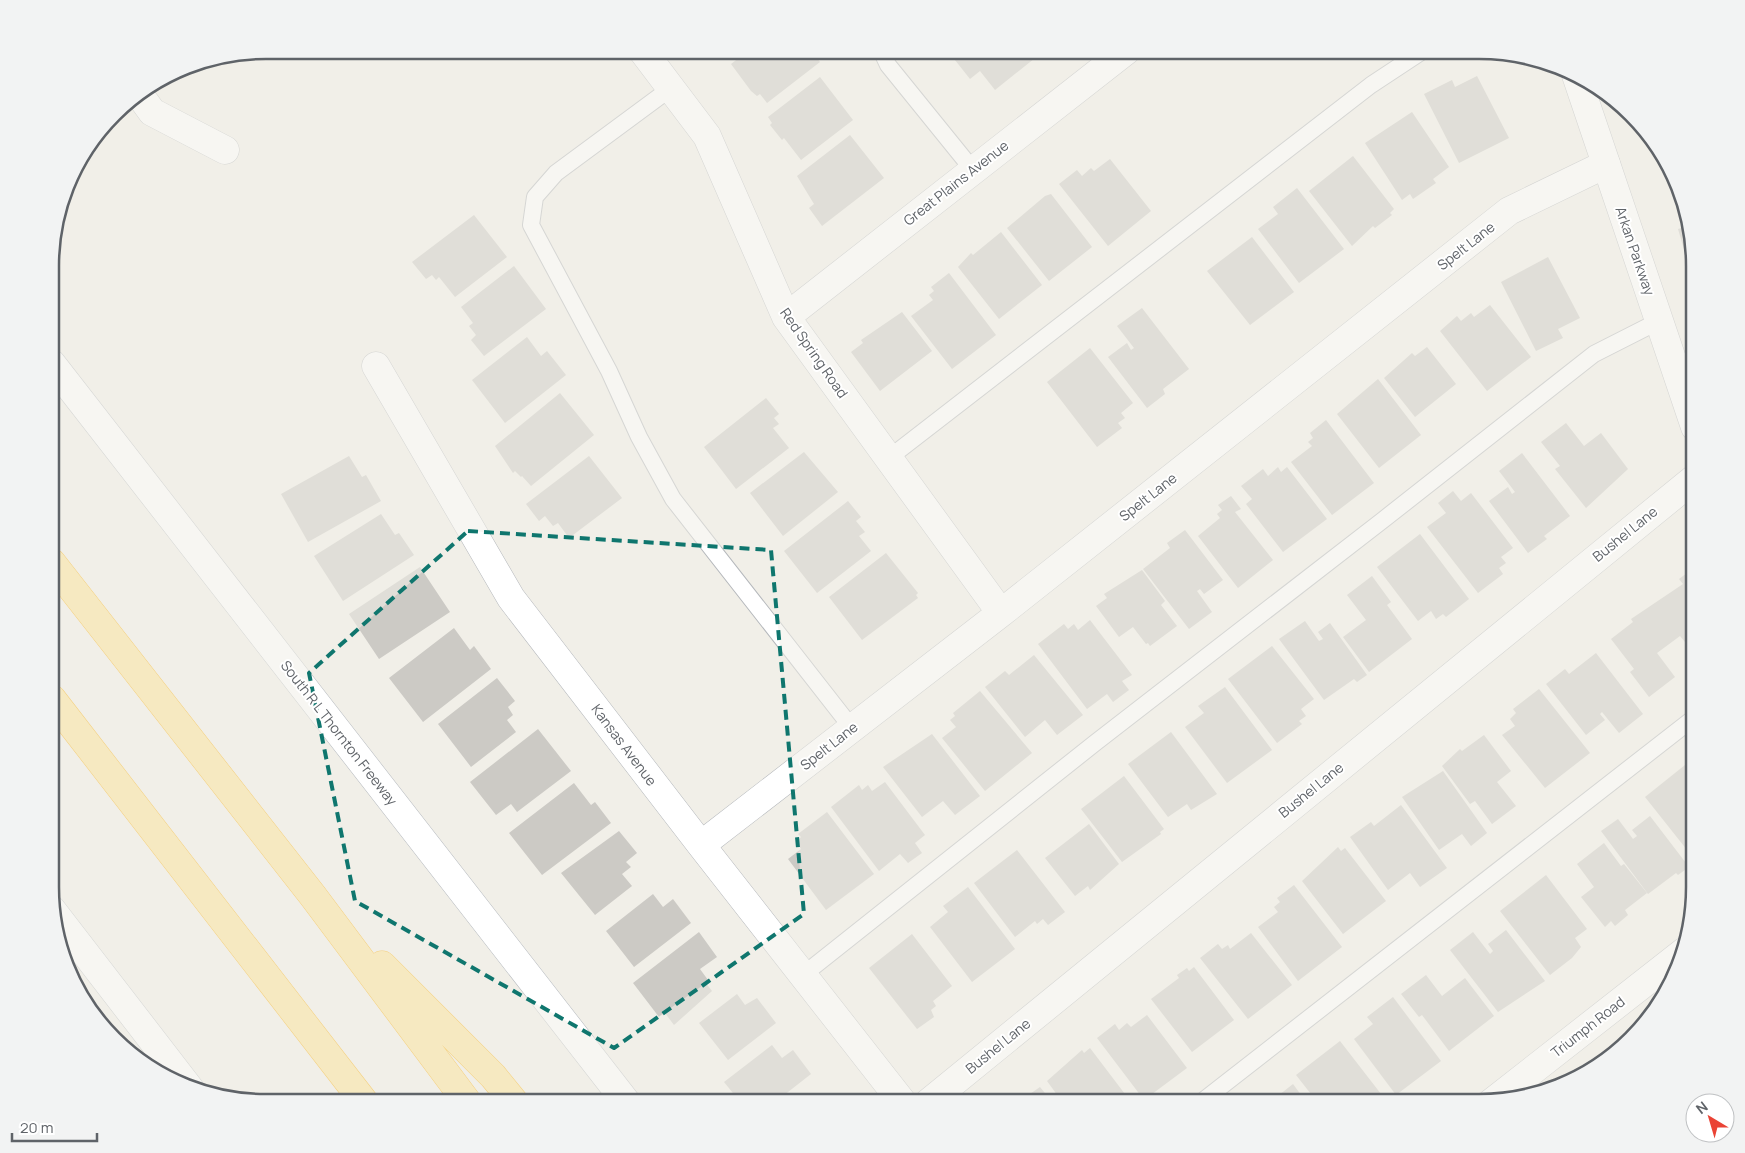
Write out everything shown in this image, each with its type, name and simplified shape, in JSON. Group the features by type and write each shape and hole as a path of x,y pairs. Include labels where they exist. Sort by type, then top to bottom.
{"highway":[{"path":"59,572 313,896 461,1094"},
{"path":"59,708 358,1094"},
{"path":"313,896 493,1076 507,1094"}],"street":[{"name":"Red Spring Road","path":"649,59 707,136 786,317 1002,613"},
{"name":"Great Plains Avenue","path":"786,317 1116,59"},
{"name":"Arkan Parkway","path":"1579,84 1686,403"},
{"path":"143,100 152,112 225,150"},
{"name":"Spelt Lane","path":"701,845 1002,613 1509,211 1606,164"},
{"name":"Kansas Avenue","path":"376,366 511,598 896,1094"},
{"name":"South R L Thornton Freeway","path":"59,373 620,1094"},
{"name":"Bushel Lane","path":"939,1094 1686,485"},
{"path":"62,924 178,1075"},
{"name":"Triumph Road","path":"1503,1092 1672,961"}],"lane":[{"path":"885,59 888,65 974,170"},
{"path":"889,458 1372,85 1411,59"},
{"path":"671,88 556,173 536,197 531,225 609,371 639,437 673,499 852,728"},
{"path":"804,976 1095,743 1594,354 1659,322"},
{"path":"1212,1094 1686,723"}],"highlighted area":[{"path":"468,531 771,550 804,914 614,1048 355,901 309,673"}],"building":[{"path":"737,59 818,59 820,62 767,103 760,94 757,96 751,91 731,64"},
{"path":"954,59 1034,59 995,90 980,71 970,79"},
{"path":"1477,76 1509,138 1459,163 1424,94 1452,80 1455,87"},
{"path":"820,77 853,120 801,160 784,138 782,140 770,125 772,123 768,117"},
{"path":"1412,112 1449,167 1433,179 1436,183 1413,199 1410,194 1402,200 1365,143"},
{"path":"850,135 884,178 822,226 809,208 814,204 797,176"},
{"path":"1353,156 1394,209 1390,213 1392,215 1375,228 1373,226 1352,246 1309,191"},
{"path":"1110,159 1151,211 1108,246 1059,184 1077,170 1082,176 1091,168 1094,171"},
{"path":"1297,188 1344,249 1299,283 1258,229 1278,214 1273,207"},
{"path":"1051,194 1092,247 1049,281 1007,228 1045,196"},
{"path":"474,215 507,257 455,297 439,277 436,280 432,275 426,279 412,262"},
{"path":"1682,228 1686,256 1678,229"},
{"path":"1001,232 1042,285 999,319 958,267 971,253 973,255"},
{"path":"1252,237 1294,292 1250,325 1207,271"},
{"path":"1548,257 1580,318 1558,329 1563,338 1536,351 1501,282"},
{"path":"514,266 546,309 484,356 471,340 476,335 469,326 473,323 461,307"},
{"path":"949,273 996,335 952,369 911,316 933,300 929,295 934,291 931,287"},
{"path":"1490,305 1531,357 1487,391 1440,331 1457,316 1461,321 1471,313 1474,317"},
{"path":"1142,308 1189,369 1163,389 1165,394 1147,408 1108,357 1127,343 1131,350 1134,348 1117,326"},
{"path":"902,312 932,351 880,391 851,352 863,343 861,340"},
{"path":"527,337 541,356 547,351 566,375 505,423 472,380"},
{"path":"1427,347 1456,384 1415,417 1384,378 1412,353 1415,356"},
{"path":"1090,348 1133,403 1121,413 1125,418 1118,423 1122,428 1097,447 1047,382"},
{"path":"1378,379 1421,435 1379,468 1337,414"},
{"path":"560,393 594,435 531,486 522,476 515,471 513,473 495,446"},
{"path":"766,398 779,414 774,418 779,424 773,428 789,448 736,489 704,447"},
{"path":"1326,420 1374,483 1332,515 1291,462 1312,446 1308,442 1313,438 1310,433"},
{"path":"1566,423 1584,446 1601,433 1628,469 1586,508 1555,469 1560,466 1541,442"},
{"path":"804,452 838,492 783,536 750,493"},
{"path":"1522,453 1570,516 1544,536 1547,539 1528,553 1489,501 1508,487 1512,494 1515,492 1499,471"},
{"path":"349,456 362,477 366,475 381,501 308,542 281,494"},
{"path":"589,456 622,498 569,538 558,523 553,526 545,516 539,521 526,504"},
{"path":"1278,467 1281,472 1287,467 1327,519 1283,552 1246,504 1252,499 1241,486 1263,469 1268,476"},
{"path":"1453,491 1461,501 1471,493 1513,548 1501,557 1506,563 1499,568 1503,574 1478,593 1427,527 1446,513 1438,503"},
{"path":"1231,496 1241,509 1235,512 1273,560 1238,588 1198,536 1220,518 1217,514 1222,510 1218,505"},
{"path":"848,501 861,517 856,521 865,532 859,536 871,551 817,593 784,551"},
{"path":"381,514 395,535 399,533 414,555 343,601 314,556"},
{"path":"1185,530 1223,580 1204,594 1200,589 1197,591 1212,612 1189,629 1143,569 1170,548 1167,543"},
{"path":"1420,534 1469,599 1446,617 1443,614 1436,619 1431,611 1418,621 1377,567"},
{"path":"886,553 918,593 916,595 918,598 862,640 829,597"},
{"path":"420,567 450,612 379,659 349,614"},
{"path":"1142,570 1165,601 1161,605 1177,626 1150,646 1148,643 1146,644 1133,627 1119,637 1096,606 1107,598 1104,594"},
{"path":"1686,574 1686,643 1680,636 1657,653 1675,677 1649,697 1630,672 1634,669 1611,639 1633,622 1631,619 1683,584 1679,579"},
{"path":"1372,576 1391,602 1387,605 1412,639 1369,672 1343,637 1366,620 1347,595"},
{"path":"1090,620 1132,675 1122,681 1129,690 1113,702 1107,694 1087,709 1038,644 1064,624 1068,629 1074,624 1078,630"},
{"path":"1305,621 1319,641 1323,639 1318,632 1330,623 1367,675 1357,682 1354,679 1324,700 1279,639"},
{"path":"454,628 470,650 474,646 491,669 423,722 389,678"},
{"path":"1272,646 1314,699 1301,709 1306,716 1299,721 1302,724 1277,743 1228,679"},
{"path":"1596,653 1643,714 1619,733 1602,712 1600,714 1605,720 1586,735 1546,684 1565,669 1569,674"},
{"path":"1034,655 1083,715 1057,735 1045,720 1025,737 985,687 1005,671 1009,675"},
{"path":"497,678 515,701 508,707 513,715 507,720 516,732 471,767 438,724"},
{"path":"1225,687 1272,750 1227,783 1185,727 1204,713 1198,706"},
{"path":"1539,689 1590,753 1545,788 1502,735 1515,726 1510,719 1516,713 1513,709"},
{"path":"980,691 1032,753 985,791 942,738 956,727 950,720 955,716 953,713"},
{"path":"538,729 571,771 517,812 511,804 496,815 470,782"},
{"path":"1171,732 1217,794 1191,810 1187,804 1168,817 1128,764"},
{"path":"932,734 980,796 955,815 943,801 922,817 883,767"},
{"path":"1484,735 1511,771 1497,782 1516,806 1492,824 1475,801 1470,804 1442,766 1460,749 1462,751"},
{"path":"1686,764 1686,849 1645,797"},
{"path":"1443,771 1487,833 1471,846 1462,834 1439,850 1402,797"},
{"path":"1124,776 1164,829 1160,832 1161,834 1122,862 1081,809"},
{"path":"885,782 925,835 915,843 922,853 908,863 900,854 879,871 831,807 859,785 862,790 868,785 872,791"},
{"path":"574,783 591,805 595,802 611,823 542,875 509,833"},
{"path":"1401,805 1447,868 1420,887 1410,873 1388,890 1350,837 1371,822 1374,826"},
{"path":"827,812 874,874 826,910 788,859 801,849 796,842 801,837 798,834"},
{"path":"1650,816 1686,863 1686,869 1678,875 1676,873 1648,894 1601,831 1618,819 1633,839 1637,836 1632,830"},
{"path":"1089,824 1119,864 1090,890 1088,886 1075,896 1045,858"},
{"path":"619,831 637,853 626,862 631,867 622,874 632,886 595,915 561,873"},
{"path":"1604,843 1621,866 1624,864 1647,893 1625,910 1628,915 1615,926 1611,921 1605,927 1581,897 1594,887 1577,864"},
{"path":"1338,847 1341,851 1345,848 1386,901 1343,934 1302,881"},
{"path":"1017,850 1065,912 1048,925 1043,919 1037,924 1035,921 1015,937 974,883"},
{"path":"1546,875 1587,929 1575,938 1581,947 1572,958 1550,975 1500,911"},
{"path":"1294,885 1342,947 1298,981 1258,927 1278,912 1274,907 1280,902 1277,898"},
{"path":"968,887 1015,949 972,982 930,927 948,912 943,906"},
{"path":"653,894 663,907 673,899 691,923 634,967 606,931"},
{"path":"1506,930 1545,981 1498,1012 1450,950 1473,932 1490,954 1493,951 1488,944"},
{"path":"699,932 717,957 700,969 708,980 705,982 712,991 674,1025 665,1013 659,1017 633,983"},
{"path":"1251,933 1292,985 1248,1019 1200,958 1218,944 1222,949 1228,945 1230,949"},
{"path":"912,934 952,986 933,1001 936,1006 931,1010 934,1017 917,1029 869,968"},
{"path":"1194,967 1234,1020 1192,1052 1151,999 1179,978 1177,975 1187,968 1189,971"},
{"path":"1426,975 1442,996 1465,978 1494,1016 1449,1051 1422,1015 1419,1017 1401,994"},
{"path":"737,994 745,1005 757,998 776,1023 728,1060 699,1023"},
{"path":"1393,997 1441,1061 1395,1094 1354,1039 1373,1024 1367,1017"},
{"path":"1147,1015 1187,1068 1152,1094 1139,1094 1097,1038 1115,1024 1119,1030 1127,1023 1131,1027"},
{"path":"1340,1041 1381,1094 1311,1094 1296,1075"},
{"path":"772,1045 782,1058 793,1050 811,1074 785,1094 734,1094 724,1082"},
{"path":"1090,1048 1125,1094 1056,1094 1047,1081 1082,1050 1084,1053"},
{"path":"1293,1084 1300,1094 1280,1094"},
{"path":"1040,1087 1046,1094 1030,1094"}]}
